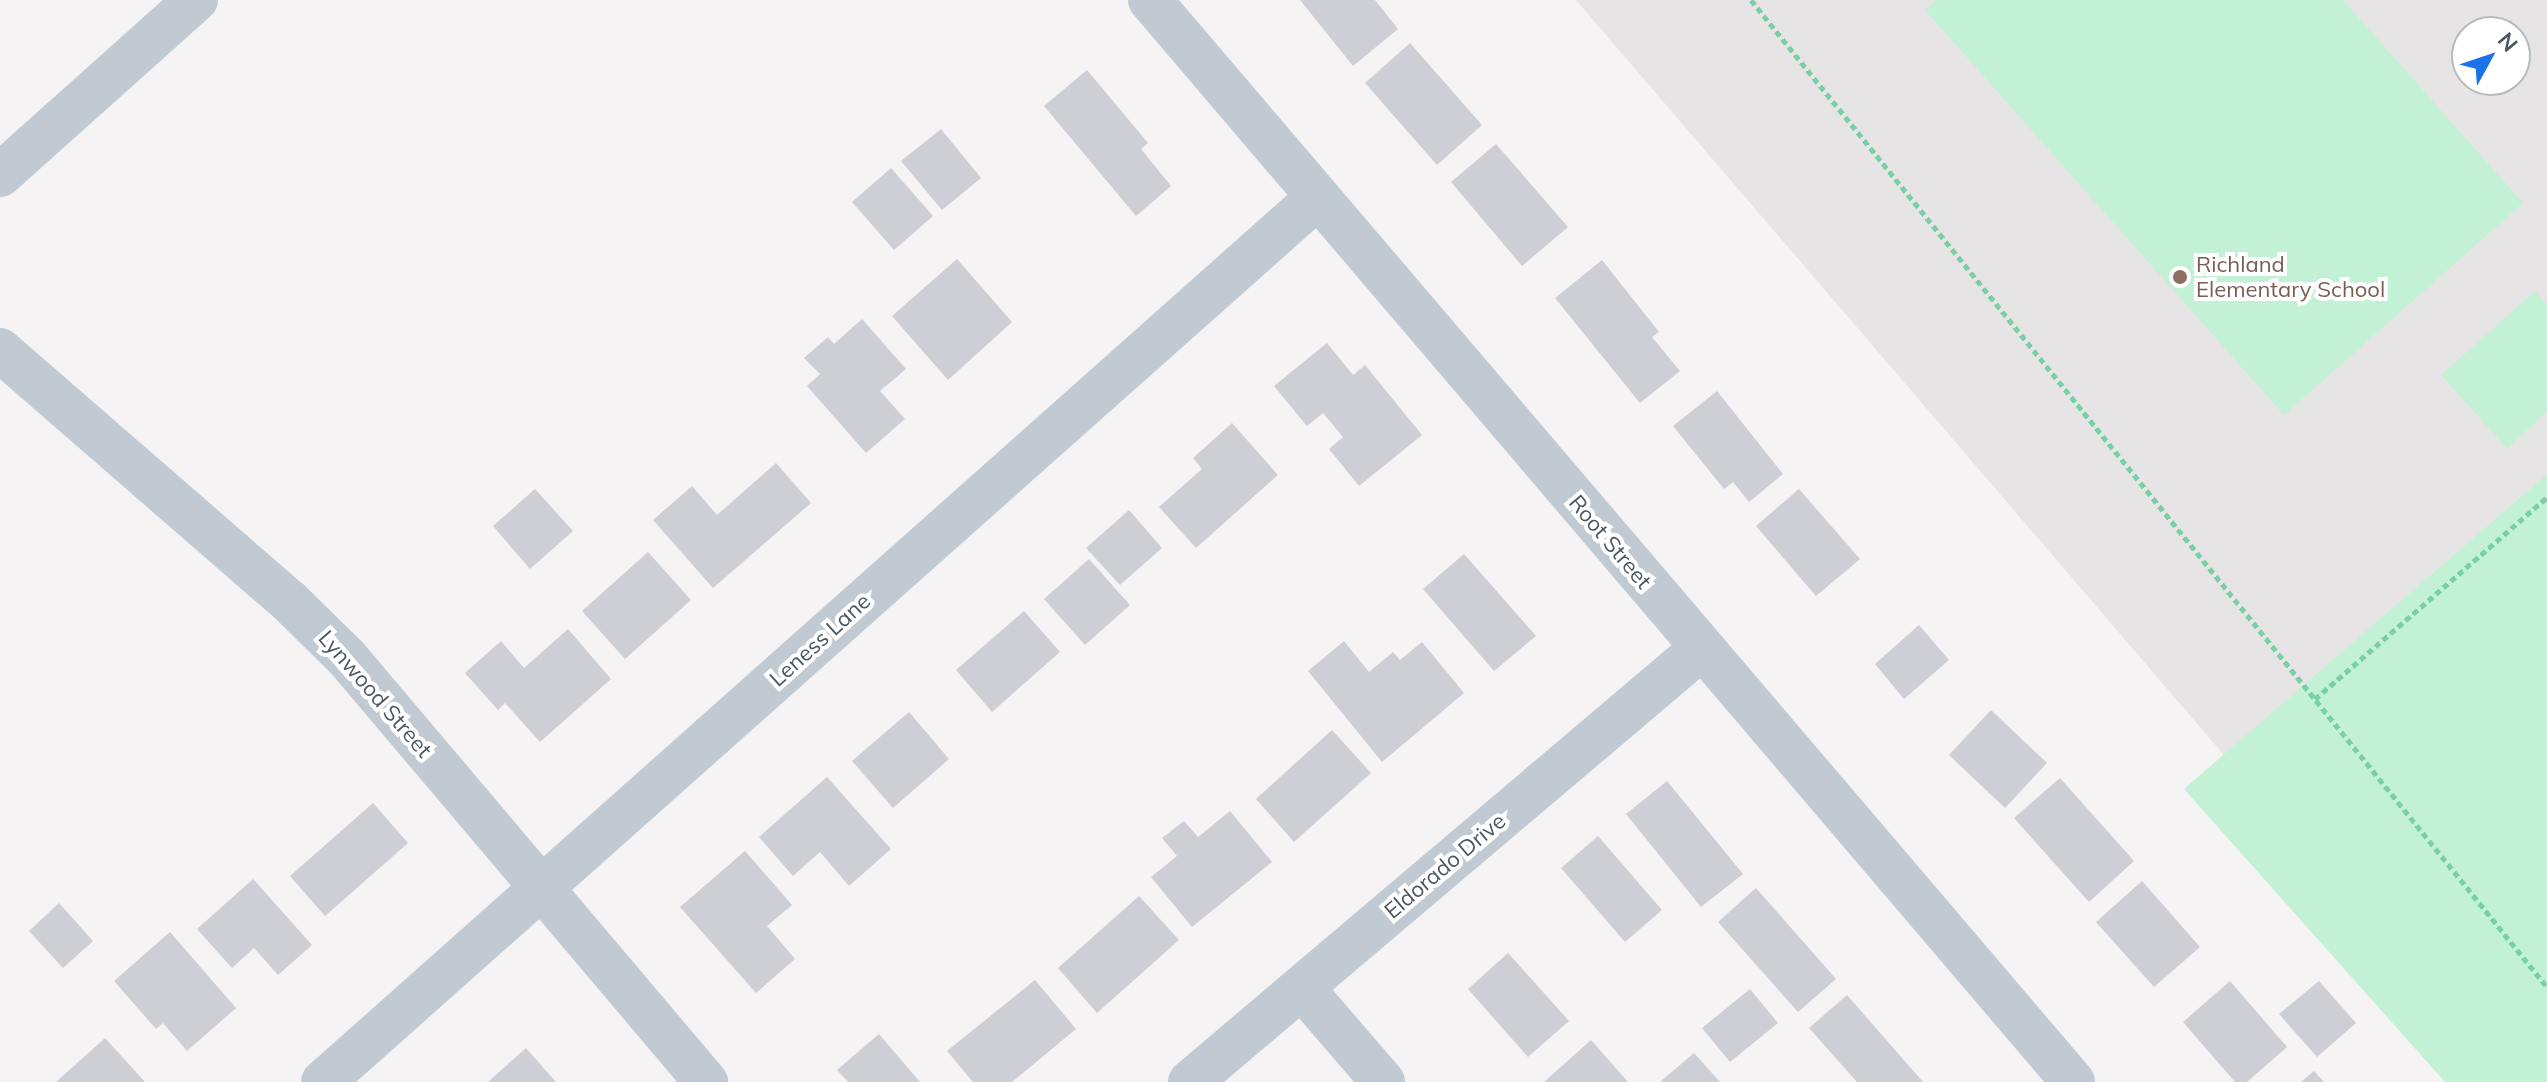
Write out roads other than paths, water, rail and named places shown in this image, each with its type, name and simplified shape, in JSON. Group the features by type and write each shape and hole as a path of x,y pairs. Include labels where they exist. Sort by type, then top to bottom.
{"street":[{"path":"0,175 196,0"},
{"name":"Root Street","path":"1150,0 2073,1082"},
{"name":"Leness Lane","path":"323,1082 1317,198"},
{"name":"Lynwood Street","path":"0,350 289,601 347,658 706,1082"},
{"name":"Eldorado Drive","path":"1190,1082 1701,649"},
{"path":"1302,988 1383,1082"}],"place":[{"name":"Richland Elementary School","path":"2180,277"}]}
